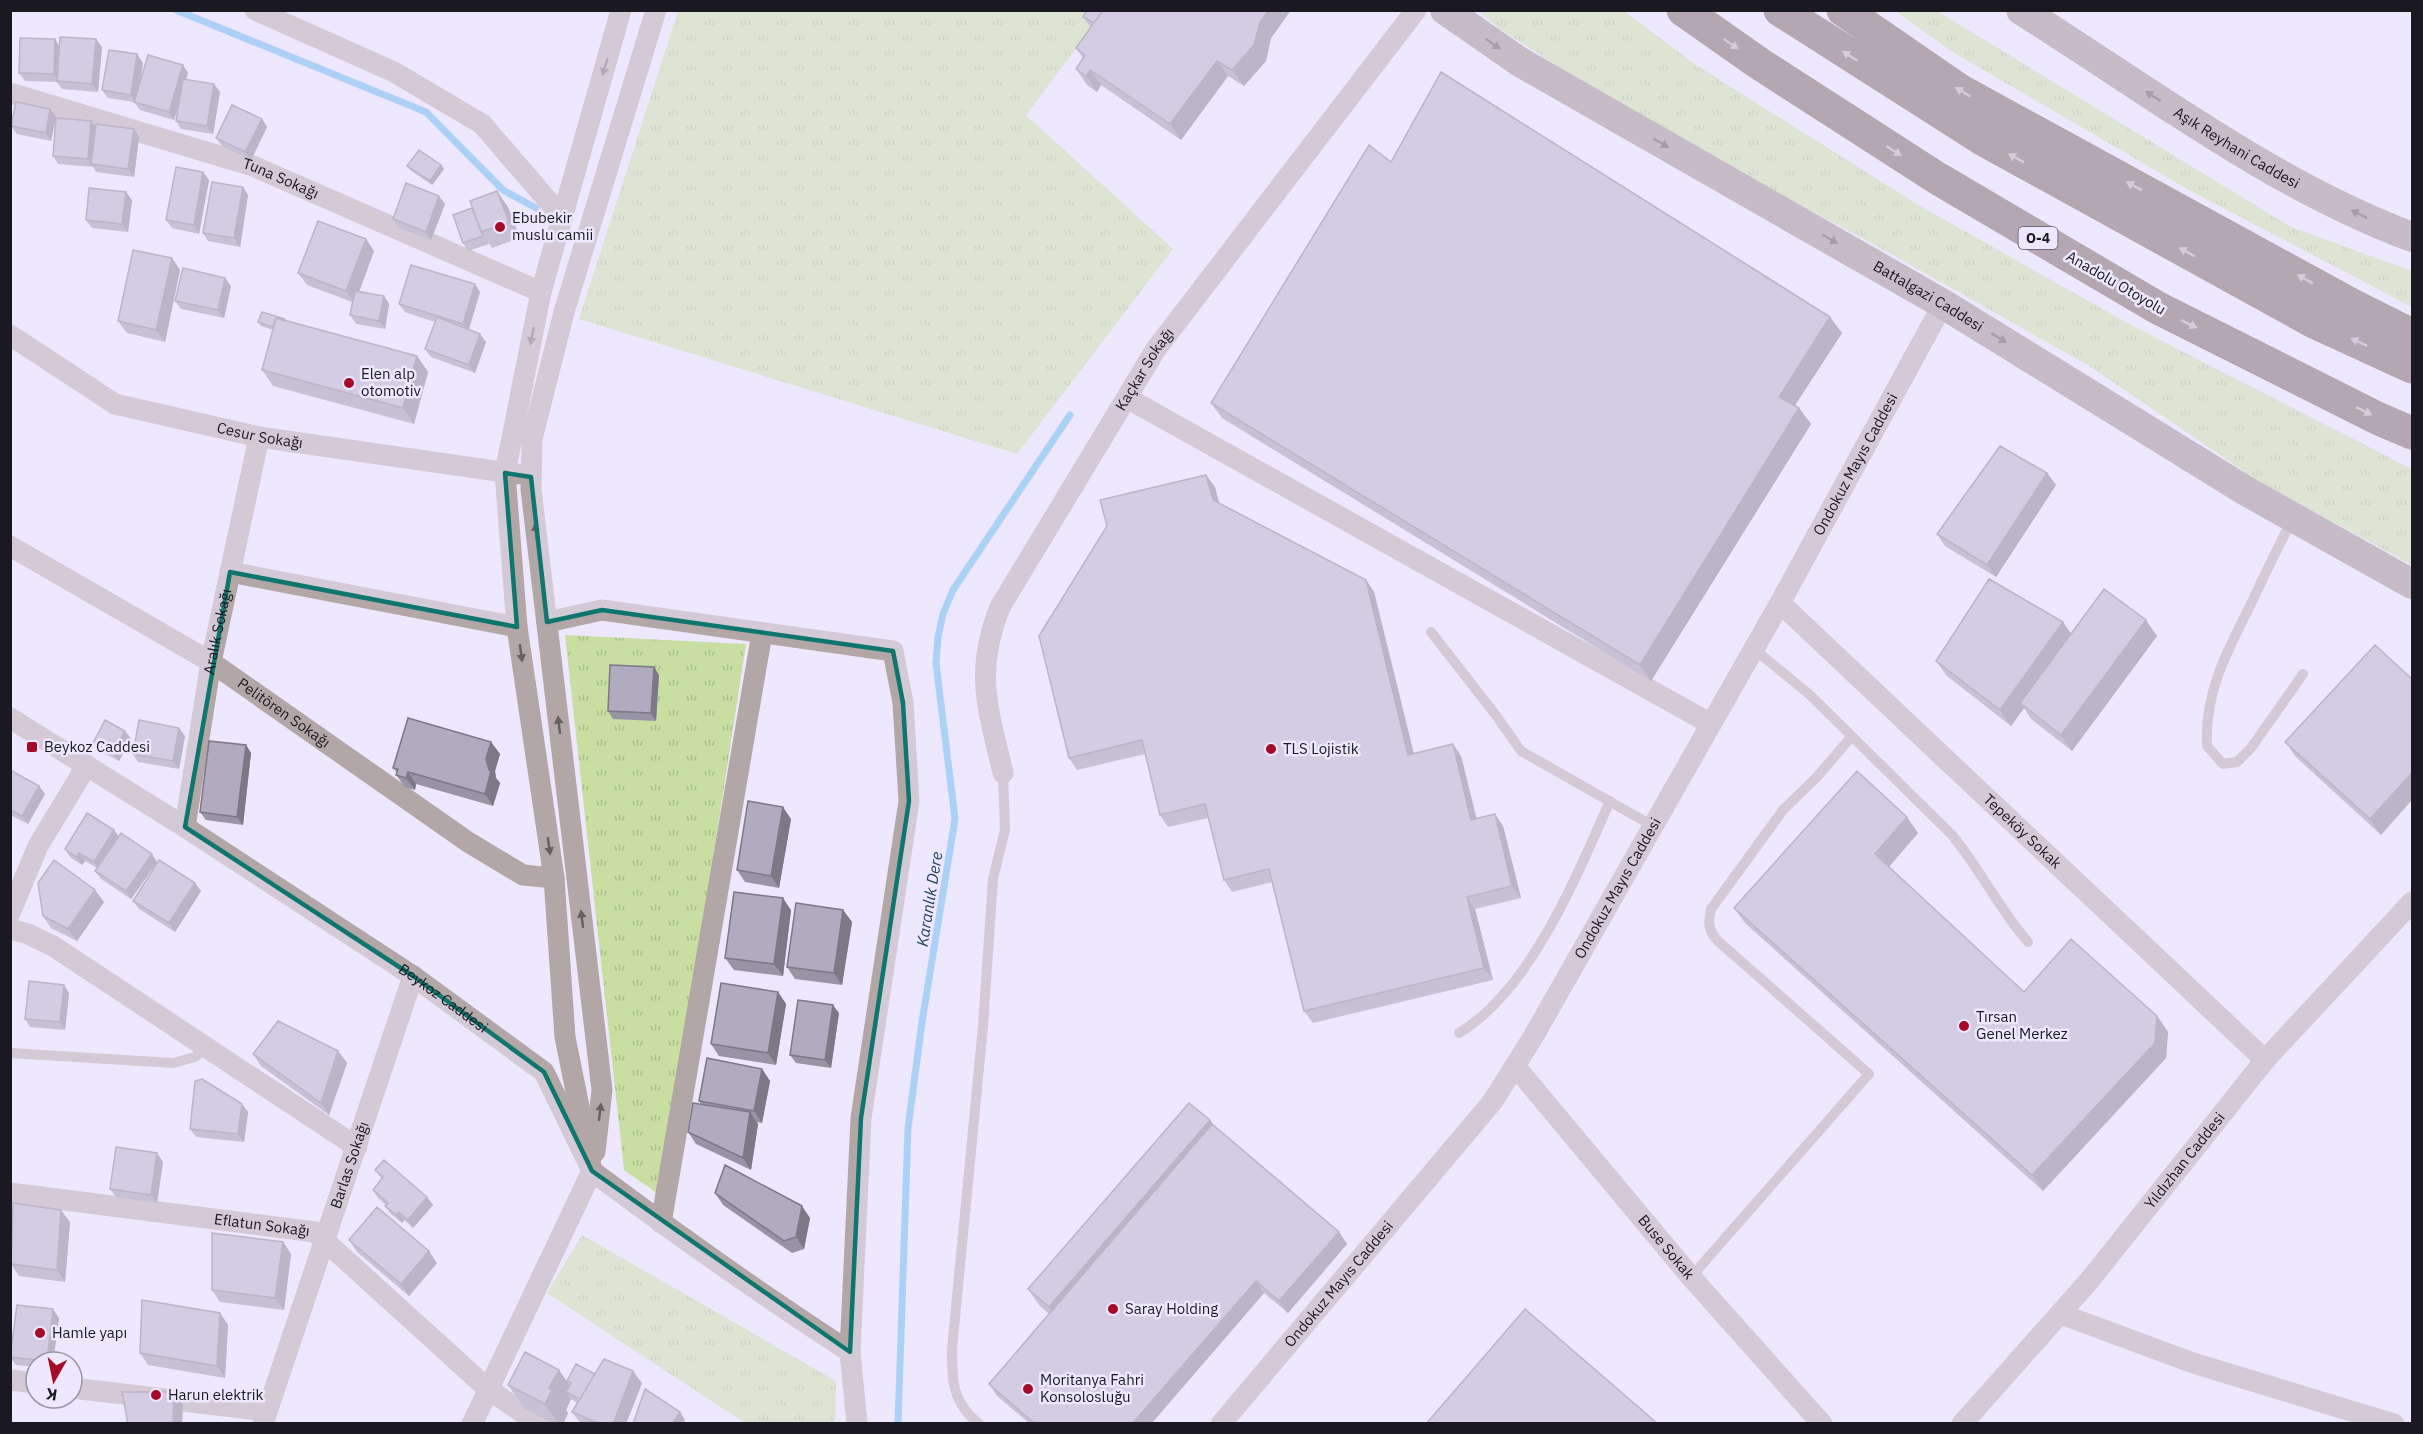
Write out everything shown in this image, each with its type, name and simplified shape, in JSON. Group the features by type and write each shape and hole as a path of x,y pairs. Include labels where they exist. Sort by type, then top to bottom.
{"highway":[{"name":"Anadolu Otoyolu","path":"1683,10 1760,64 1936,178 2158,309 2412,433"},
{"path":"1780,10 1984,140 2314,322 2412,367"},
{"path":"1843,10 1961,92 2341,299 2412,335"}],"main road":[{"name":"Battalgazi Caddesi","path":"1445,10 1520,62 1943,304 2246,491 2412,584"},
{"path":"2006,10 2070,42"},
{"path":"2021,10 2070,42"},
{"name":"Aşık Reyhani Caddesi","path":"2070,42 2156,98 2288,178 2388,228 2412,237"}],"street":[{"path":"255,10 394,72 482,124 562,218"},
{"path":"621,10 541,292 505,473 517,627 554,878 565,1037 592,1171 792,1315 850,1352"},
{"path":"472,1424 592,1171 602,1090 531,477 532,439 564,312 656,10"},
{"name":"Kaçkar Sokağı","path":"1003,773 985,687 984,664 993,624 1011,586 1156,350 1416,10"},
{"name":"Tuna Sokağı","path":"10,93 253,166 541,292"},
{"name":"Ondokuz Mayıs Caddesi","path":"1221,1424 1493,1101 1780,603 1943,304"},
{"name":"Cesur Sokağı","path":"10,335 115,404 259,437 531,477"},
{"path":"1127,398 1711,724"},
{"name":"Aralık Sokağı","path":"185,827 211,662 259,437"},
{"name":"Pelitören Sokağı","path":"10,546 211,662 468,842 523,875 554,878"},
{"path":"230,572 517,627"},
{"name":"Tepeköy Sokak","path":"1780,603 2265,1060"},
{"path":"547,622 602,610 893,651 903,703 909,801 861,1118 850,1352 857,1424"},
{"path":"662,1223 762,633"},
{"name":"Beykoz Caddesi","path":"10,718 185,827 413,976 544,1072 592,1171"},
{"path":"10,913 38,846 87,765"},
{"name":"Yıldızhan Caddesi","path":"1962,1424 2061,1314 2265,1060 2412,902"},
{"path":"10,929 28,934 53,946 357,1147"},
{"name":"Barlas Sokağı","path":"265,1417 413,976"},
{"name":"Buse Sokak","path":"1515,1066 1691,1277 1822,1424"},
{"name":"Eflatun Sokağı","path":"10,1193 315,1232 488,1389 539,1424"},
{"path":"2061,1314 2193,1363 2394,1424"},
{"path":"84,1390 265,1417"}],"lane":[{"path":"2293,518 2221,663 2210,702 2206,746 2223,764 2237,762 2262,735 2303,674"},
{"path":"1431,632 1496,714 1521,752 1653,826"},
{"path":"1754,649 1809,694 1952,835 1972,861 2015,927 2028,942"},
{"path":"1691,1277 1869,1074 1718,941 1712,935 1709,926 1711,909 1715,902 1783,810 1817,777 1851,737"},
{"path":"979,1424 957,1399 952,1376 952,1349 983,1026 993,879 1005,830 1003,773"},
{"path":"1459,1033 1491,1009 1512,984 1538,945 1568,895 1610,801"},
{"path":"10,1053 173,1063 184,1062 195,1057 206,1047"}],"highlighted area":[{"path":"505,473 531,477 547,622 602,610 893,651 903,703 909,801 861,1118 850,1352 592,1171 544,1072 413,976 185,827 230,572 517,627"}],"green space":[{"path":"678,11 1104,11 1026,115 1173,249 1017,454 579,319"},
{"path":"1478,11 1624,11 1696,65 1920,206 2131,325 2412,469 2412,565 2258,481 2091,367 1884,250 1638,118 1500,29"},
{"path":"1895,11 1937,11 2291,227 2412,271 2412,307 2187,189 1951,51"},
{"path":"565,635 746,644 661,1196 624,1170"},
{"path":"582,1235 836,1381 835,1423 745,1423 547,1293"}],"building":[{"path":"1087,10 1103,10 1094,23 1083,17"},
{"path":"1103,10 1269,10 1260,22 1254,45 1232,70 1217,61 1170,124 1090,70 1086,76 1076,69 1085,55 1076,48"},
{"path":"60,37 96,39 92,84 57,81"},
{"path":"20,38 55,39 54,74 19,73"},
{"path":"109,50 137,54 131,95 102,90"},
{"path":"148,55 183,65 169,112 134,102"},
{"path":"1441,72 1830,317 1779,397 1799,408 1640,665 1211,403 1369,145 1391,162"},
{"path":"183,79 214,84 207,126 176,121"},
{"path":"16,102 50,109 46,133 11,126"},
{"path":"232,105 262,119 245,152 216,138"},
{"path":"56,118 91,121 88,159 53,156"},
{"path":"96,124 134,129 128,169 91,164"},
{"path":"419,150 441,165 430,181 407,166"},
{"path":"176,167 203,172 194,225 166,220"},
{"path":"212,182 243,187 234,238 203,233"},
{"path":"406,183 439,196 426,232 393,219"},
{"path":"89,188 126,192 122,224 86,220"},
{"path":"497,191 509,222 481,232 470,201"},
{"path":"472,208 483,236 463,243 453,215"},
{"path":"318,221 366,239 346,291 298,273"},
{"path":"133,250 172,258 156,330 118,321"},
{"path":"411,265 475,284 463,324 399,304"},
{"path":"183,268 225,278 218,310 175,301"},
{"path":"355,291 384,296 379,321 350,315"},
{"path":"262,312 285,319 285,321 276,318 273,327 258,322"},
{"path":"437,317 480,334 469,365 425,349"},
{"path":"276,318 417,356 403,408 262,370"},
{"path":"2000,446 2047,473 1987,565 1937,534"},
{"path":"1206,475 1213,500 1366,580 1408,755 1453,744 1471,820 1495,814 1512,886 1467,897 1484,968 1304,1011 1269,869 1224,880 1205,804 1160,815 1142,740 1069,758 1039,636 1107,526 1100,500"},
{"path":"1989,579 2063,622 2000,710 1936,661"},
{"path":"2104,589 2146,620 2061,735 2020,703"},
{"path":"2375,645 2412,679 2412,773 2370,819 2285,742"},
{"path":"610,665 654,667 651,713 608,711"},
{"path":"408,718 491,742 486,759 491,771 485,794 408,772 406,778 396,775 398,769 393,768"},
{"path":"105,720 125,731 113,753 93,743"},
{"path":"139,720 179,728 173,761 133,754"},
{"path":"209,741 246,745 237,817 200,812"},
{"path":"10,770 39,786 22,816 10,810"},
{"path":"1857,771 1907,817 1875,854 2024,992 2071,939 2157,1016 2155,1043 2032,1175 1734,908"},
{"path":"748,801 783,807 771,876 737,870"},
{"path":"87,813 114,830 94,862 79,853 76,857 65,849"},
{"path":"121,833 152,854 126,891 95,871"},
{"path":"54,860 95,890 68,929 43,916 38,883"},
{"path":"159,860 195,883 169,923 133,901"},
{"path":"734,892 783,898 774,964 725,958"},
{"path":"796,903 843,910 834,973 787,967"},
{"path":"29,981 64,985 60,1022 25,1019"},
{"path":"721,983 778,992 768,1053 711,1044"},
{"path":"798,1000 833,1005 825,1060 790,1055"},
{"path":"278,1021 338,1051 321,1103 253,1054"},
{"path":"707,1058 762,1069 754,1111 699,1101"},
{"path":"202,1079 242,1104 238,1134 190,1129 195,1081"},
{"path":"693,1103 750,1112 743,1158 688,1132"},
{"path":"1189,1103 1210,1120 1049,1307 1028,1289"},
{"path":"1212,1124 1339,1232 1279,1301 1256,1281 1132,1424 1035,1424 989,1384"},
{"path":"116,1147 157,1153 151,1195 110,1189"},
{"path":"384,1160 427,1197 408,1220 399,1212 396,1215 385,1206 388,1203 373,1190 383,1177 375,1170"},
{"path":"725,1165 802,1206 796,1237 784,1241 715,1193"},
{"path":"13,1203 61,1210 57,1270 11,1264"},
{"path":"377,1207 429,1251 401,1284 349,1240"},
{"path":"212,1233 283,1242 275,1298 212,1290"},
{"path":"142,1300 220,1313 217,1366 140,1353"},
{"path":"17,1305 53,1309 48,1350 24,1350 24,1359 10,1357"},
{"path":"1525,1309 1658,1424 1426,1424"},
{"path":"525,1352 559,1370 549,1388 552,1390 545,1404 508,1385"},
{"path":"604,1359 633,1371 613,1424 600,1424 572,1412"},
{"path":"576,1364 595,1374 580,1399 566,1392 571,1383 567,1381"},
{"path":"645,1389 680,1412 672,1424 633,1424"},
{"path":"122,1392 174,1392 173,1424 128,1424"}],"waterway":[{"path":"176,10 426,112 503,190 536,208"},
{"name":"Karanlık Dere","path":"898,1424 908,1128 922,1022 955,819 936,663 938,637 943,614 953,590 1070,415"}],"place":[{"name":"Ebubekir muslu camii","path":"500,227"},
{"name":"Elen alp otomotiv","path":"349,383"},
{"name":"Beykoz Caddesi","path":"32,747"},
{"name":"TLS Lojistik","path":"1271,749"},
{"name":"Tırsan Genel Merkez","path":"1964,1026"},
{"name":"Saray Holding","path":"1113,1309"},
{"name":"Hamle yapı","path":"40,1333"},
{"name":"Moritanya Fahri Konsolosluğu","path":"1028,1389"},
{"name":"Harun elektrik","path":"156,1395"}]}
